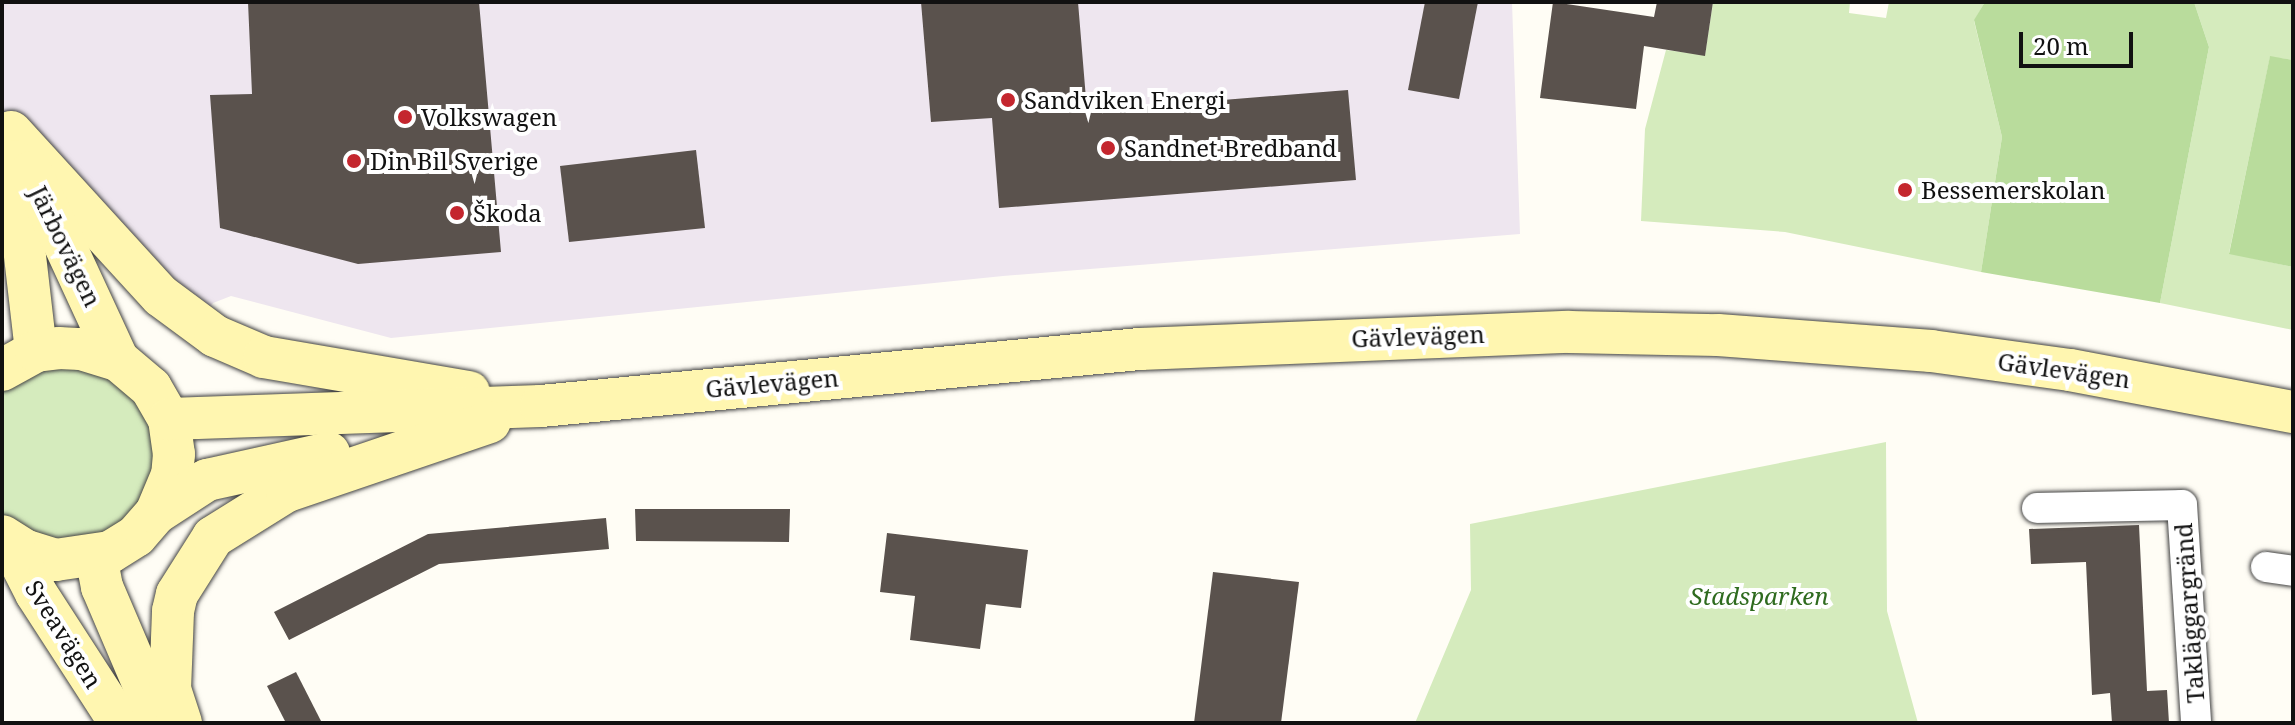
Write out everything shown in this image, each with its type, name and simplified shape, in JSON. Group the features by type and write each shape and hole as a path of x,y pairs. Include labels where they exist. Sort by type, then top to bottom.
{"main road":[{"name":"Järbovägen","path":"7,121 118,360"},
{"name":"Järbovägen","path":"7,121 19,361"},
{"path":"7,121 161,296 215,336 264,357 371,371 541,406"},
{"name":"Gävlevägen","path":"169,419 541,406 1140,349 1569,332 1718,335 1931,351 2112,377 2293,412"},
{"name":"Gävlevägen","path":"19,361 81,349 118,360 151,388 169,419 172,475 156,513"},
{"name":"Gävlevägen","path":"6,540 56,560 96,556 125,544 156,513 207,480 541,406"},
{"path":"181,723 170,690 173,611 182,583 213,537 287,491 541,406"},
{"name":"Sveavägen","path":"6,540 36,593 120,723"},
{"name":"Sveavägen","path":"96,556 102,587 160,723"}],"street":[{"name":"Takläggargränd","path":"2037,508 2182,505 2196,723"}],"shaded area":[{"path":"2,2 1512,2 1520,234 1003,276 391,338 231,296 213,303 195,325 11,132 2,111"}],"green space":[{"path":"1713,2 1850,2 1849,13 1886,18 1889,2 1985,2 1974,21 2002,137 1981,272 1785,232 1641,221 1645,129 1666,50 1705,55"},
{"path":"1985,2 2194,2 2209,47 2160,303 1981,272 2002,137 1974,20"},
{"path":"2194,2 2293,2 2293,60 2270,57 2229,253 2293,267 2293,330 2160,303 2209,47"},
{"path":"2270,56 2293,60 2293,267 2229,254"},
{"path":"118,360 174,454 125,544 2,536 2,370"},
{"name":"Stadsparken","path":"1886,442 1887,611 1918,723 1415,723 1471,590 1470,524"}],"building":[{"name":"Din Bil Sverige","path":"248,2 479,2 501,252 358,264 220,228 210,95 252,94"},
{"name":"Sandviken Energi","path":"921,2 1078,2 1087,111 1348,90 1356,180 999,208 992,118 931,122"},
{"path":"1425,2 1478,2 1459,99 1408,90"},
{"path":"1553,2 1654,17 1657,2 1713,2 1705,56 1644,46 1636,109 1540,98"},
{"path":"696,150 705,228 569,242 560,166"},
{"path":"635,509 790,509 789,542 636,541"},
{"path":"606,518 609,549 439,564 289,640 274,612 428,534"},
{"path":"2139,525 2147,691 2167,690 2169,723 2112,723 2110,693 2092,695 2086,562 2031,564 2029,529"},
{"path":"887,533 1028,550 1021,608 986,604 980,649 910,640 915,596 880,592"},
{"path":"1213,572 1299,582 1281,723 1194,723"},
{"path":"296,672 322,723 286,723 267,686"}],"place":[{"name":"Sandviken Energi","path":"1008,100"},
{"name":"Volkswagen","path":"405,117"},
{"name":"Sandnet Bredband","path":"1108,148"},
{"name":"Din Bil Sverige","path":"354,161"},
{"name":"Bessemerskolan","path":"1905,190"},
{"name":"Škoda","path":"457,213"}]}
